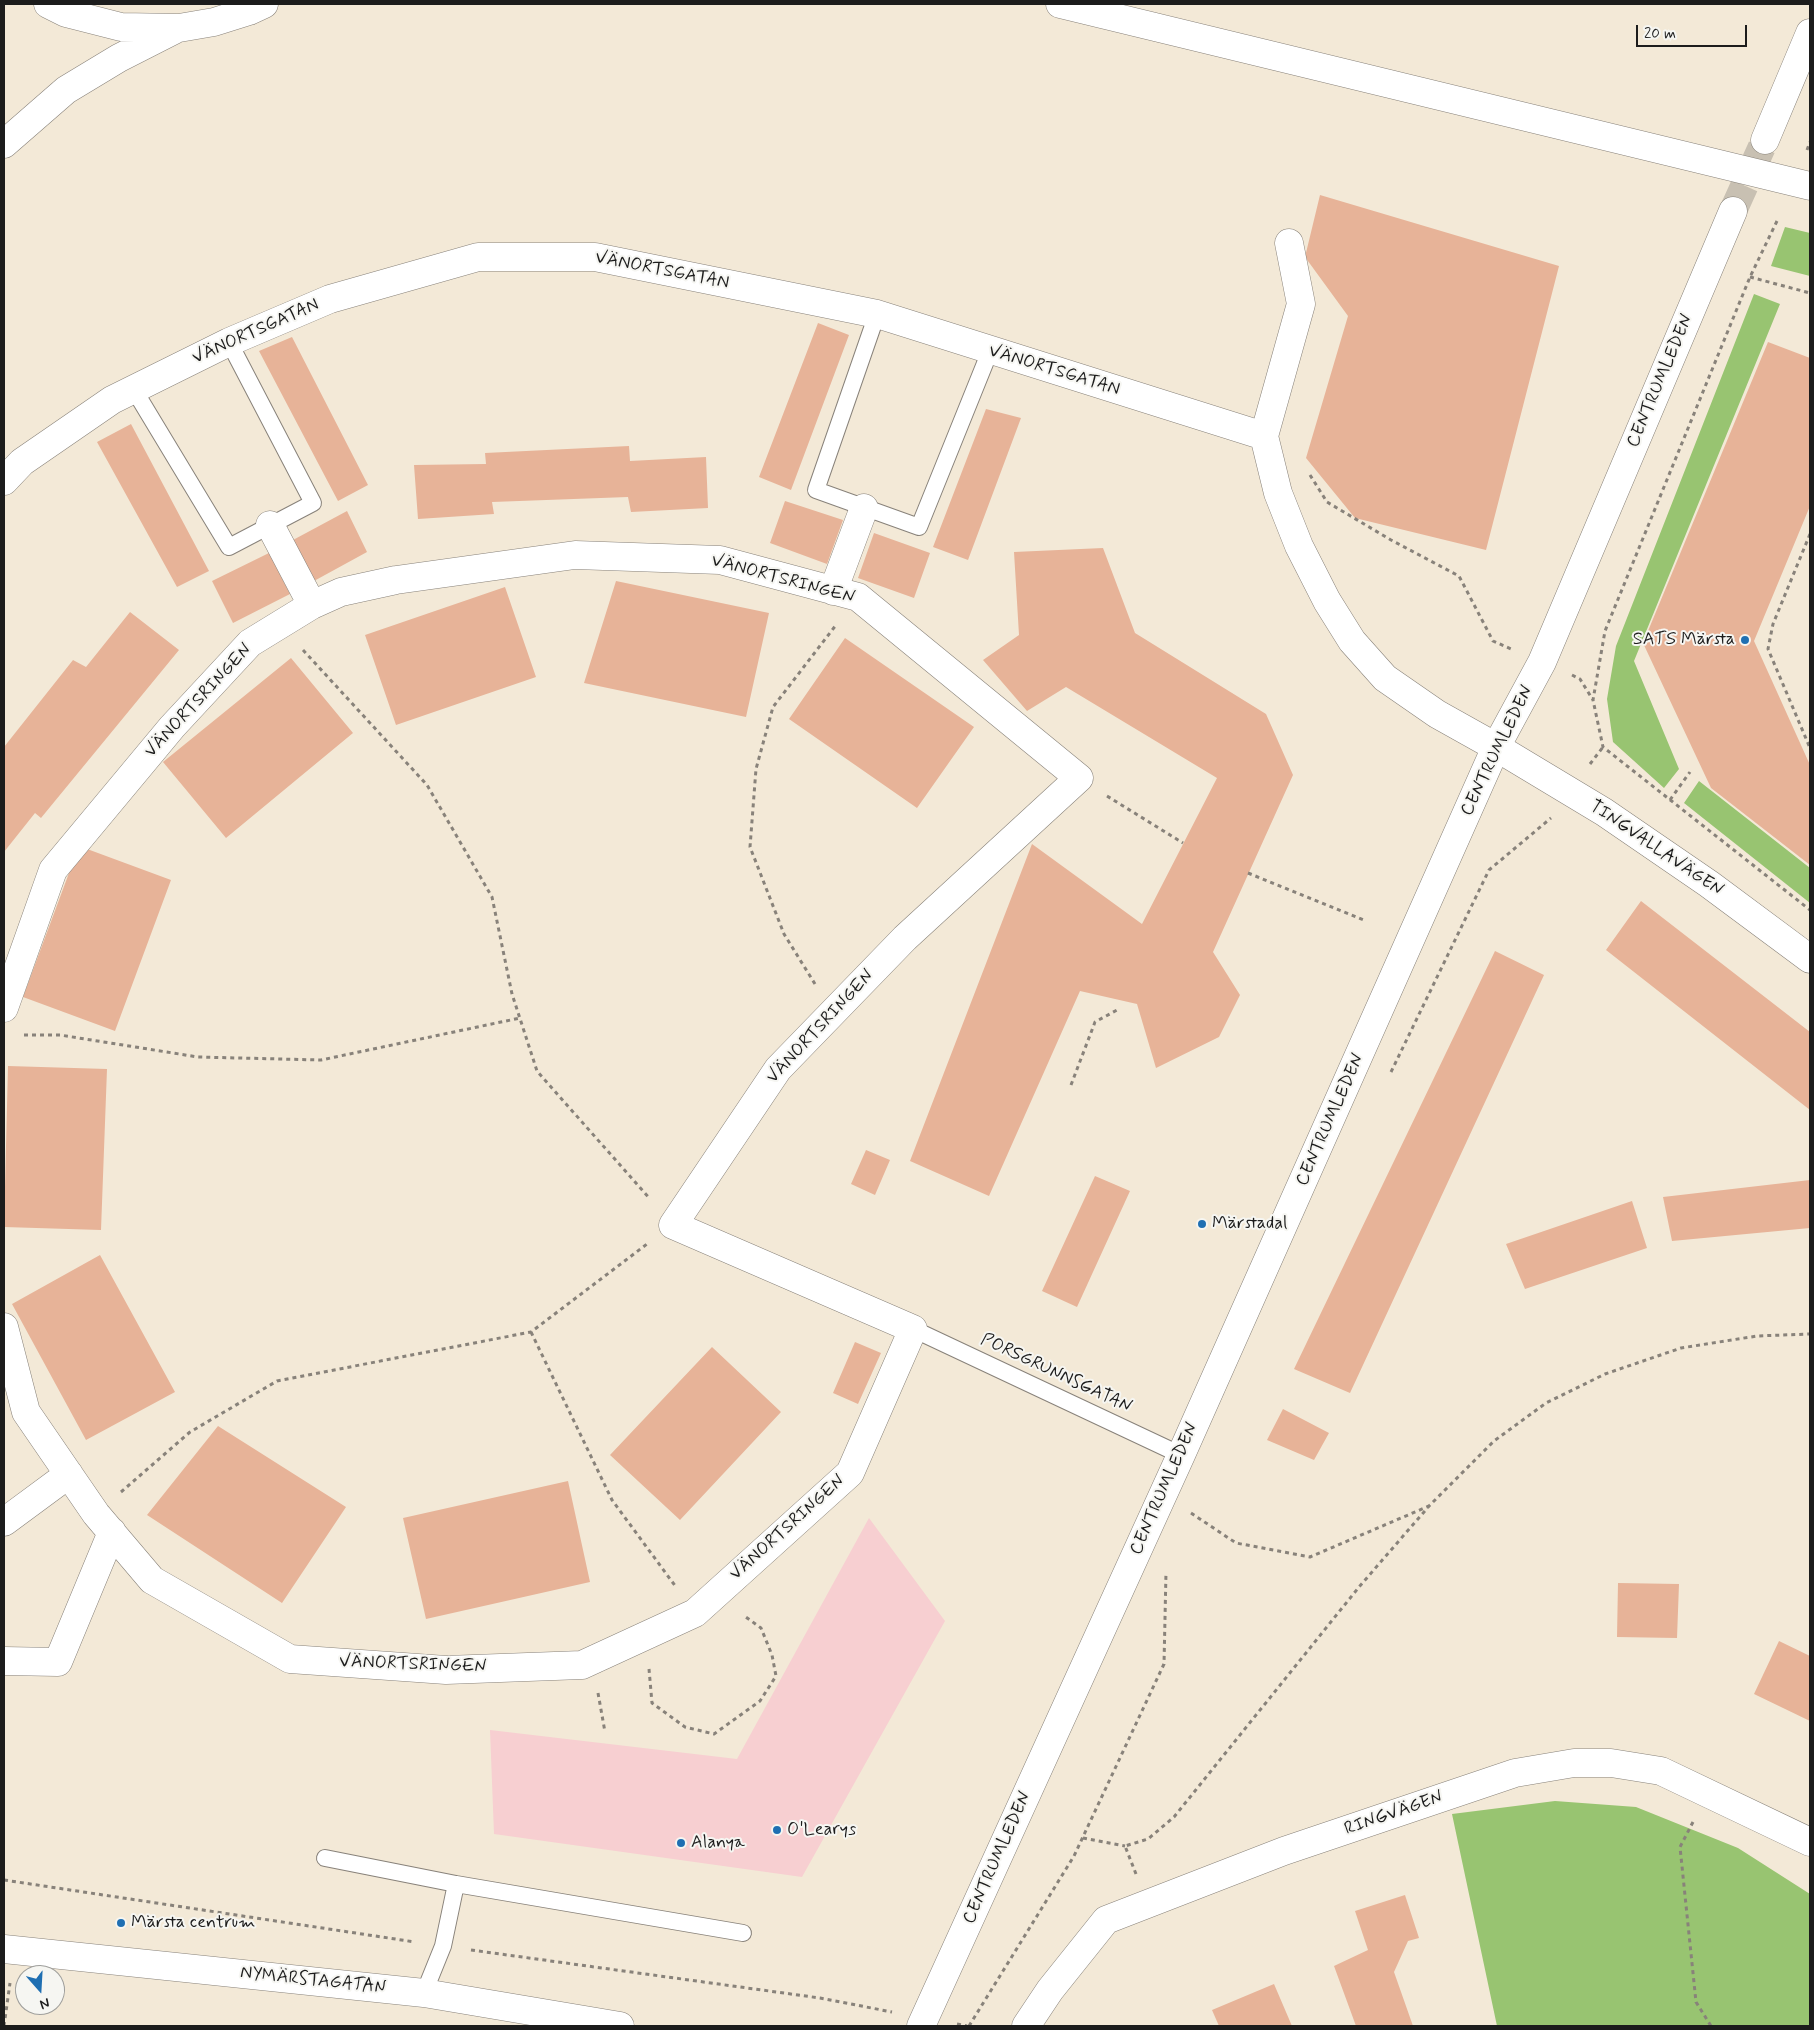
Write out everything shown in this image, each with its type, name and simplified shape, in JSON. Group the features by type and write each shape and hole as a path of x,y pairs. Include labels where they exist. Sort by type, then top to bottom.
{"street":[{"path":"48,4 66,13 121,27 179,28 214,22 249,11 264,4"},
{"path":"1060,4 1810,186"},
{"path":"4,144 66,90 119,58 179,28"},
{"path":"1765,140 1810,33"},
{"name":"CENTRUMLEDEN","path":"923,2022 1181,1455 1496,747 1542,662 1733,211"},
{"path":"1264,436 1301,304 1289,243"},
{"name":"VÄNORTSGATAN","path":"4,481 22,462 112,400 229,342 330,299 478,257 595,257 877,314 1264,436"},
{"name":"TINGVALLAVÄGEN","path":"1264,436 1278,493 1299,546 1327,601 1352,641 1385,678 1437,714 1604,812 1709,884 1810,959"},
{"path":"845,594 864,508"},
{"path":"270,525 312,605"},
{"name":"VÄNORTSRINGEN","path":"4,1008 53,870 172,727 250,643 281,626 312,605 342,592 396,580 575,555 720,560 845,594 1079,778 905,938 778,1069 673,1225"},
{"path":"673,1225 913,1329"},
{"name":"VÄNORTSRINGEN","path":"4,1328 9,1368 26,1412 104,1523 152,1580 290,1659 446,1670 582,1665 704,1605 850,1473 913,1329"},
{"path":"4,1522 69,1474"},
{"path":"4,1660 58,1662 104,1523"},
{"name":"RINGVÄGEN","path":"1026,2026 1050,1990 1106,1920 1284,1851 1515,1772 1574,1764 1611,1763 1662,1771 1810,1842"},
{"name":"NYMÄRSTAGATAN","path":"9,1950 424,1993 620,2026"}],"lane":[{"path":"877,314 816,490 919,527 990,351"},
{"path":"133,388 229,547 313,503 229,342"},
{"name":"PORSGRUNNSGATAN","path":"913,1329 1181,1455"},
{"path":"325,1858 456,1884 743,1933"},
{"path":"424,1993 443,1946 456,1884"}],"path":[{"path":"1807,151 1810,142"},
{"path":"1593,700 1605,631 1750,277 1777,220"},
{"path":"1750,277 1810,293"},
{"path":"1306,470 1327,502 1391,540 1458,576 1493,641"},
{"path":"1810,534 1773,624 1768,649 1810,748"},
{"path":"832,1013 784,934 750,847 756,769 773,707 845,594"},
{"path":"104,1523 190,1432 277,1380 531,1332 673,1225 537,1071 512,994 492,897 427,785 281,626"},
{"path":"1580,679 1593,700 1603,747 1810,910"},
{"path":"1670,800 1690,772"},
{"path":"1079,778 1183,843"},
{"path":"1388,1077 1489,870 1554,815"},
{"path":"1248,873 1366,921"},
{"path":"1071,1085 1095,1022 1117,1010"},
{"path":"22,1034 60,1035 198,1057 321,1060 520,1018"},
{"path":"531,1332 612,1500 704,1605 737,1611 760,1628 772,1655 776,1676 760,1701 714,1734 685,1727 652,1703 648,1634"},
{"path":"1082,1838 1125,1846 1148,1839 1174,1817 1359,1587 1430,1505 1494,1441 1546,1403 1605,1374 1681,1348 1756,1336 1810,1334"},
{"path":"1188,1511 1236,1543 1310,1557 1430,1505"},
{"path":"4,1880 443,1946 820,1998 923,2022 968,2026 1074,1856 1164,1664 1166,1569"},
{"path":"1708,1792 1680,1848 1696,2002 1711,2026"},
{"path":"1125,1846 1146,1903"},
{"path":"4,2026 9,1950"}],"shaded area":[{"path":"869,1518 945,1621 802,1877 494,1834 490,1730 737,1759"}],"green space":[{"path":"1785,227 1810,233 1810,276 1771,266"},
{"path":"1754,294 1780,304 1634,661 1679,769 1664,788 1613,742 1607,699 1616,646"},
{"path":"1699,781 1810,868 1810,903 1684,803"},
{"path":"1555,1801 1636,1807 1738,1848 1810,1894 1810,2026 1497,2026 1452,1814"}],"building":[{"path":"1320,195 1559,266 1486,550 1355,518 1306,458 1348,316 1305,257"},
{"path":"818,323 849,335 791,490 759,477"},
{"path":"292,337 368,485 338,501 259,351"},
{"path":"1768,342 1810,358 1810,506 1754,641 1810,765 1810,865 1711,788 1643,643"},
{"path":"986,409 1021,418 968,560 933,547"},
{"path":"131,424 209,571 177,587 97,442"},
{"path":"629,446 630,461 706,457 708,508 631,512 628,497 492,502 494,514 418,519 414,465 486,464 485,453"},
{"path":"785,501 843,520 827,564 770,543"},
{"path":"347,511 367,552 314,581 293,540"},
{"path":"874,533 930,553 914,598 858,578"},
{"path":"1103,548 1135,633 1266,714 1293,775 1213,952 1240,995 1219,1037 1156,1068 1137,1004 1080,991 989,1196 910,1161 1032,844 1142,924 1217,778 1066,687 1027,711 983,660 1019,635 1014,552"},
{"path":"269,553 290,594 233,623 212,581"},
{"path":"616,581 769,613 746,717 584,683"},
{"path":"505,587 536,677 396,725 365,635"},
{"path":"130,612 179,650 41,818 35,813 4,852 4,747 73,660 86,667"},
{"path":"845,638 974,727 917,808 789,719"},
{"path":"291,658 353,733 226,838 163,762"},
{"path":"79,846 171,880 115,1031 23,997"},
{"path":"1641,901 1810,1032 1810,1110 1606,950"},
{"path":"1495,951 1544,975 1350,1393 1294,1369"},
{"path":"8,1066 107,1069 101,1230 4,1227"},
{"path":"866,1150 890,1160 875,1195 851,1184"},
{"path":"1095,1176 1130,1191 1077,1307 1042,1291"},
{"path":"1810,1180 1810,1228 1672,1241 1663,1197"},
{"path":"1632,1201 1647,1248 1525,1289 1506,1244"},
{"path":"100,1255 175,1392 86,1440 12,1304"},
{"path":"855,1342 881,1353 858,1404 833,1393"},
{"path":"712,1347 781,1412 680,1520 610,1455"},
{"path":"1283,1409 1329,1433 1314,1460 1267,1440"},
{"path":"218,1426 346,1507 282,1603 147,1515"},
{"path":"568,1481 590,1582 426,1619 403,1518"},
{"path":"1618,1583 1679,1584 1677,1638 1617,1637"},
{"path":"1779,1641 1810,1656 1810,1721 1754,1694"},
{"path":"1405,1895 1419,1938 1408,1941 1394,1972 1413,2026 1356,2026 1334,1966 1368,1950 1355,1911"},
{"path":"1274,1984 1292,2026 1219,2026 1212,2010"}],"tunnel":[{"path":"1733,211 1765,140"}],"place":[{"name":"SATS Märsta","path":"1745,640"},
{"name":"Märstadal","path":"1202,1224"},
{"name":"O'Learys","path":"777,1830"},
{"name":"Alanya","path":"681,1843"},
{"name":"Märsta centrum","path":"121,1923"}]}
